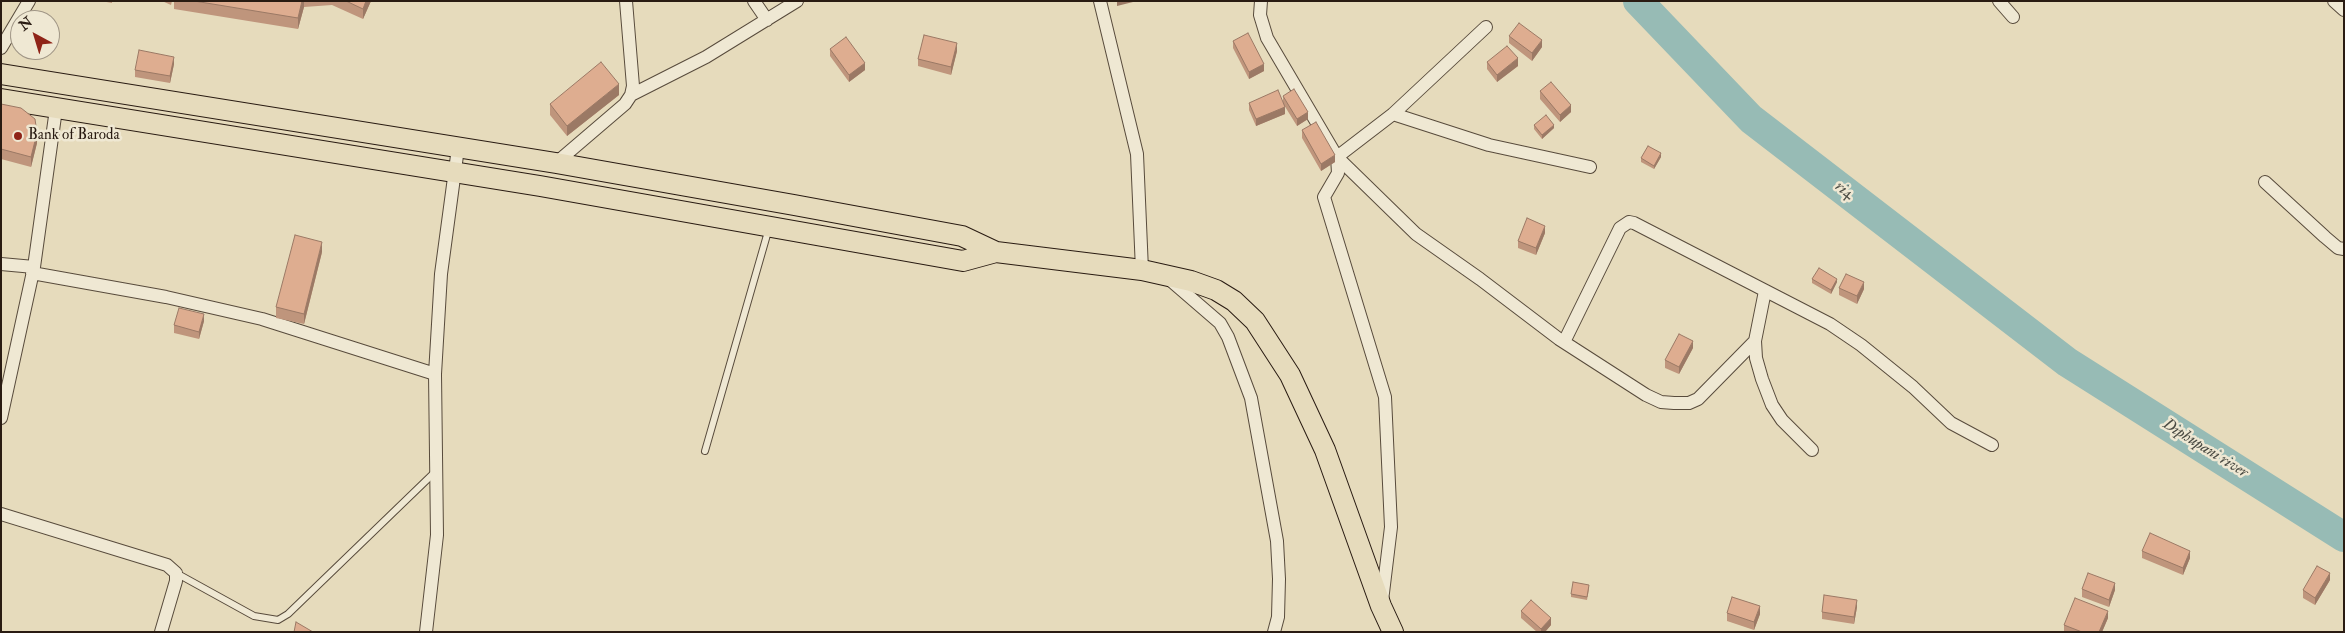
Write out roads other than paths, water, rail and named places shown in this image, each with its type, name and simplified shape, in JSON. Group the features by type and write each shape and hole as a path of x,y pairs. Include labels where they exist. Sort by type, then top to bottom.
{"main road":[{"path":"1,74 556,164 962,236 996,252 1142,270 1163,274 1216,290 1234,301 1255,321 1290,375 1325,450 1381,606 1393,632"},
{"path":"1,99 770,225 963,260 996,252"}],"street":[{"path":"1,48 29,1"},
{"path":"556,164 625,104 631,95 633,86 626,1"},
{"path":"754,1 768,20"},
{"path":"631,95 706,57 797,1"},
{"path":"1100,1 1137,154 1142,270"},
{"path":"1261,1 1260,15 1266,38 1337,157 1416,234 1564,342 1646,395 1661,402 1689,403 1698,400 1755,341"},
{"path":"1999,1 2013,17"},
{"path":"2334,1 2344,10"},
{"path":"1337,157 1393,114 1486,28"},
{"path":"1,418 33,270 56,109"},
{"path":"1393,114 1489,145 1590,166"},
{"path":"426,632 436,535 435,374 441,274 458,148"},
{"path":"1337,157 1338,173 1324,197 1385,397 1391,527 1381,606"},
{"path":"2265,182 2325,237 2338,248 2344,249"},
{"path":"1564,342 1620,228 1629,222 1677,244 1830,324 1860,344 1913,386 1951,423 1992,445"},
{"path":"1,264 166,297 262,319 435,374"},
{"path":"1163,274 1220,323 1228,337 1251,398 1277,541 1280,579 1278,617 1274,632"},
{"path":"1765,291 1755,341 1756,358 1772,405 1782,420 1812,450"},
{"path":"1,514 167,565 176,573 176,581 161,632"}],"lane":[{"path":"705,451 770,225"},
{"path":"176,573 254,616 278,620 301,602 436,471"}],"waterway":[{"name":"ri4","path":"1638,1 1751,119 2067,362 2344,537"}],"place":[{"name":"Bank of Baroda","path":"18,136"}],"water label":[{"name":"Diphupani river","path":"2205,449"}]}
